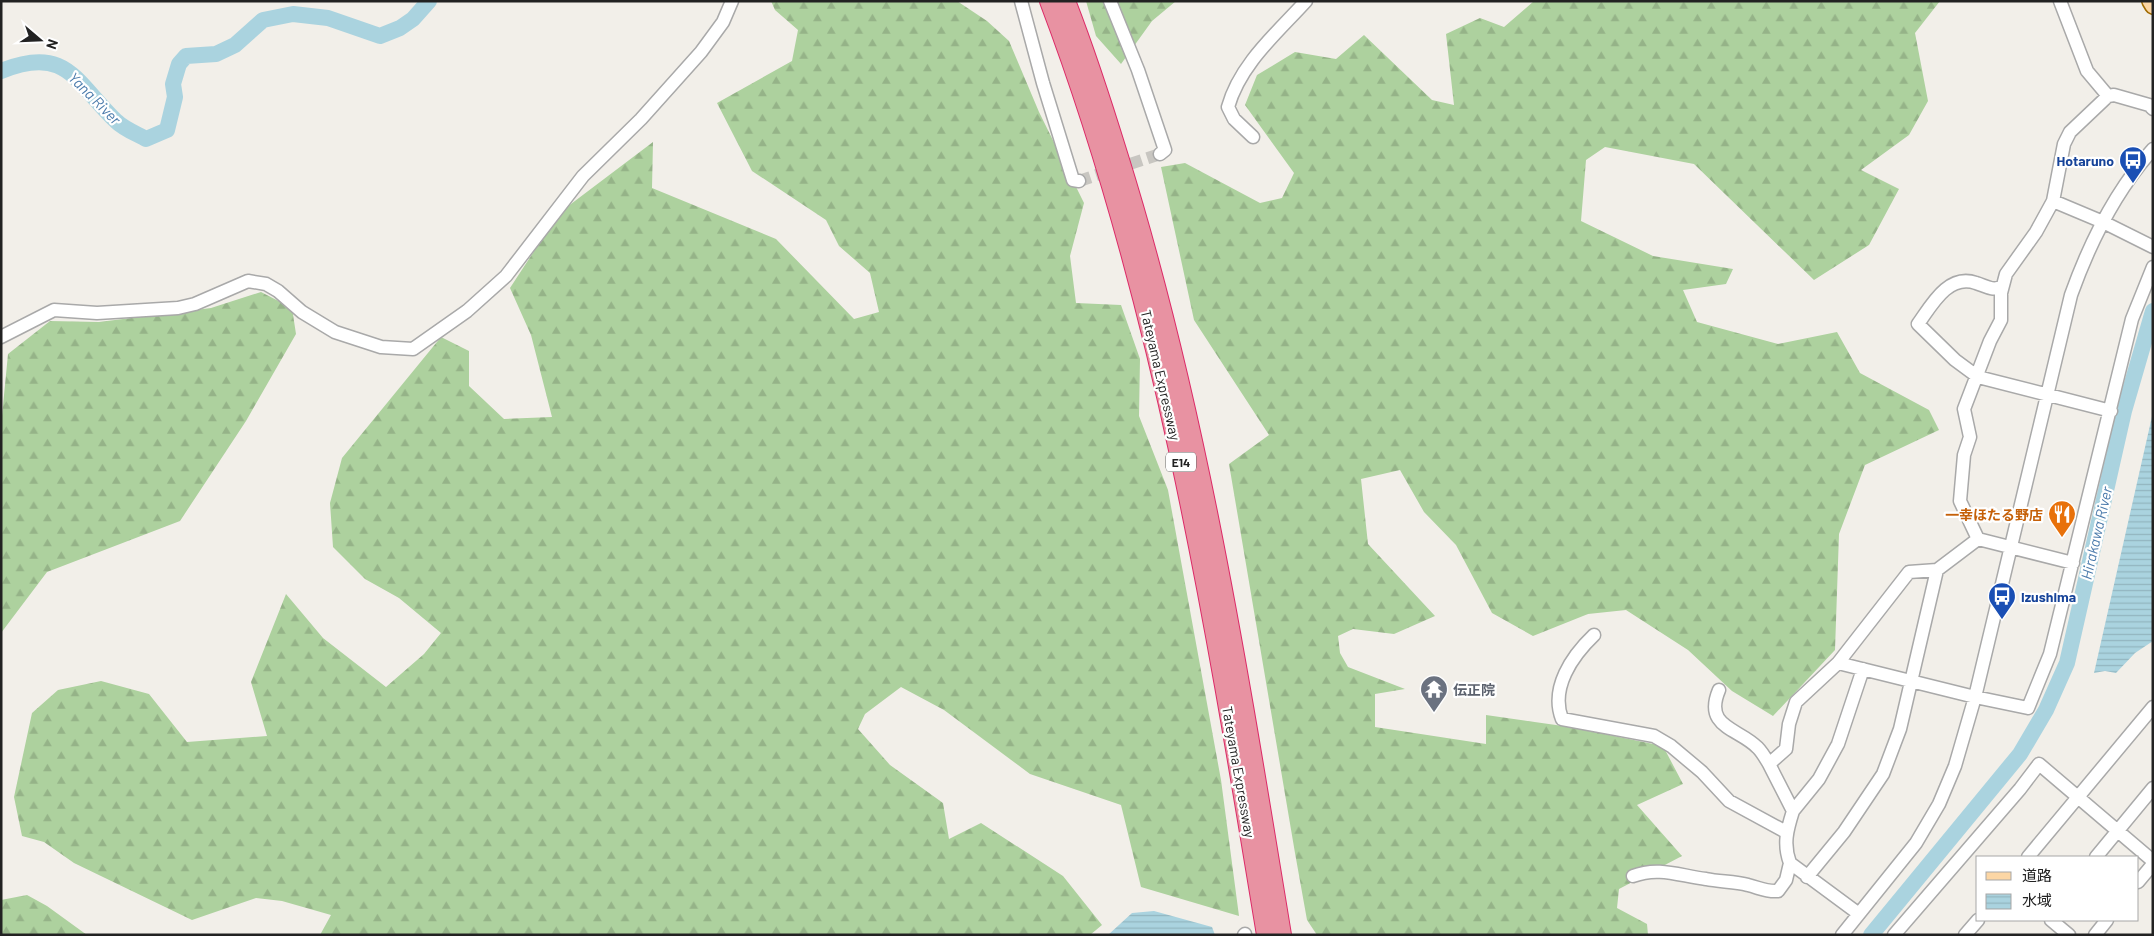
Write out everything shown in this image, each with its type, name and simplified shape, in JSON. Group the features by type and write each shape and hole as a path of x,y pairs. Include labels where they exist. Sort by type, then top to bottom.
{"highway":[{"name":"Tateyama Expressway","path":"1049,1 1119,214 1164,383 1203,563 1266,935"},
{"name":"Tateyama Expressway","path":"1066,1 1135,210 1179,379 1217,559 1282,935"}],"main road":[{"path":"2150,1 2153,6"}],"street":[{"path":"1,337 54,310 97,313 178,308 196,304 248,281 266,284 278,291 302,312 335,332 381,347 413,349 467,311 506,276 578,182 607,150 641,119 701,52 723,22 732,1"},
{"path":"1021,1 1073,180 1079,181"},
{"path":"1110,1 1138,70 1165,150 1160,154"},
{"path":"1253,137 1234,119 1228,107 1232,90 1239,78 1265,46 1306,1"},
{"path":"2060,1 2086,71 2108,96"},
{"path":"1978,539 1960,501 1964,456 1970,437 1964,409 1978,377 1990,341 2001,320 2002,287 2006,274 2036,232 2054,201 2064,144 2070,132 2108,96 2114,95 2148,105 2153,109"},
{"path":"1842,935 1908,854 1939,804 1955,766 1975,697 2071,295 2086,254 2120,190 2153,148"},
{"path":"2054,201 2103,222 2153,247"},
{"path":"1838,663 1975,697 2028,708 2050,654 2132,319 2153,267"},
{"path":"2002,287 1987,288 1968,282 1950,284 1918,324 1955,360 1978,377 2111,411"},
{"path":"1978,539 2073,563"},
{"path":"1769,764 1786,749 1789,724 1796,702 1838,663 1909,572 1937,570 1978,539"},
{"path":"1807,877 1844,832 1883,774 1900,729 1937,570"},
{"path":"1594,635 1578,651 1568,667 1560,688 1557,706 1562,719 1654,736 1671,746 1702,772 1729,801 1786,832"},
{"path":"1633,876 1658,871 1677,872 1702,879 1749,885 1765,892 1778,891 1786,880 1790,863 1786,851 1786,832 1793,811 1819,779 1838,744 1863,669"},
{"path":"1719,690 1714,709 1719,721 1758,747 1793,811"},
{"path":"2029,856 2153,707"},
{"path":"1894,935 2020,789 2039,764 2153,862 2139,881"},
{"path":"2097,856 2153,788"},
{"path":"1790,863 1859,914"},
{"path":"1966,935 1977,921"},
{"path":"2052,921 2069,935"},
{"path":"2095,935 2106,921"}],"green space":[{"path":"771,1 957,1 987,21 1009,41 1039,112 1084,203 1070,256 1076,303 1121,305 1140,359 1139,416 1168,490 1221,780 1239,916 1141,887 1121,805 1030,774 944,710 901,687 865,714 858,729 890,765 943,803 949,839 981,823 1063,876 1102,925 1090,935 320,935 331,915 282,901 256,898 192,920 74,863 44,842 22,836 14,797 32,713 58,690 101,681 149,694 187,742 267,736 251,682 286,594 323,638 386,687 424,654 441,633 399,598 365,579 333,547 330,503 342,458 441,337 469,351 469,386 504,419 552,417 531,335 510,288 559,213 653,142 652,188 776,239 854,319 879,312 870,273 839,246 826,220 752,171 717,103 792,61 798,30 775,10"},
{"path":"1086,1 1176,1 1152,21 1121,64 1096,36"},
{"path":"1534,1 1940,1 1915,33 1928,101 1909,135 1861,170 1899,189 1869,245 1814,280 1694,164 1605,147 1586,160 1581,221 1653,256 1733,269 1726,284 1683,290 1697,322 1778,344 1837,332 1860,373 1929,410 1939,430 1865,465 1839,534 1835,650 1773,716 1732,691 1688,650 1626,610 1588,614 1533,636 1492,613 1456,545 1424,512 1400,470 1361,479 1368,544 1435,616 1394,634 1353,629 1338,636 1340,653 1348,667 1405,689 1375,694 1375,727 1486,744 1486,715 1570,727 1663,746 1683,784 1637,805 1682,856 1619,889 1617,908 1647,924 1648,935 1317,935 1307,920 1229,464 1269,435 1194,320 1161,167 1185,163 1260,203 1282,198 1294,173 1245,105 1257,75 1295,52 1336,59 1364,35 1432,100 1454,105 1446,34 1480,18 1504,27"},
{"path":"261,292 292,308 296,334 246,421 180,521 47,572 1,633 1,426 8,354 50,321 99,322 211,308"},
{"path":"27,895 47,906 87,935 1,935 1,900"}],"water":[{"path":"2153,412 2153,641 2135,653 2116,673 2105,671 2094,673"},
{"path":"1154,911 1212,927 1215,935 1108,935 1132,913"}],"waterway":[{"name":"Yana River","path":"1,71 23,64 41,62 56,65 79,81 119,124 146,139 167,130 175,97 173,84 179,64 186,56 216,54 235,45 263,20 293,14 328,18 380,36 400,28 413,19 429,1"},
{"name":"Hirakawa River","path":"1871,935 2020,754 2046,710 2067,663 2124,411 2153,311"}],"tunnel":[{"path":"1079,181 1160,154"}],"place":[{"name":"Hotaruno","path":"2133,184"},
{"name":"一幸ほたる野店","path":"2062,538"},
{"name":"Izushima","path":"2002,620"},
{"name":"伝正院","path":"1434,713"}]}
